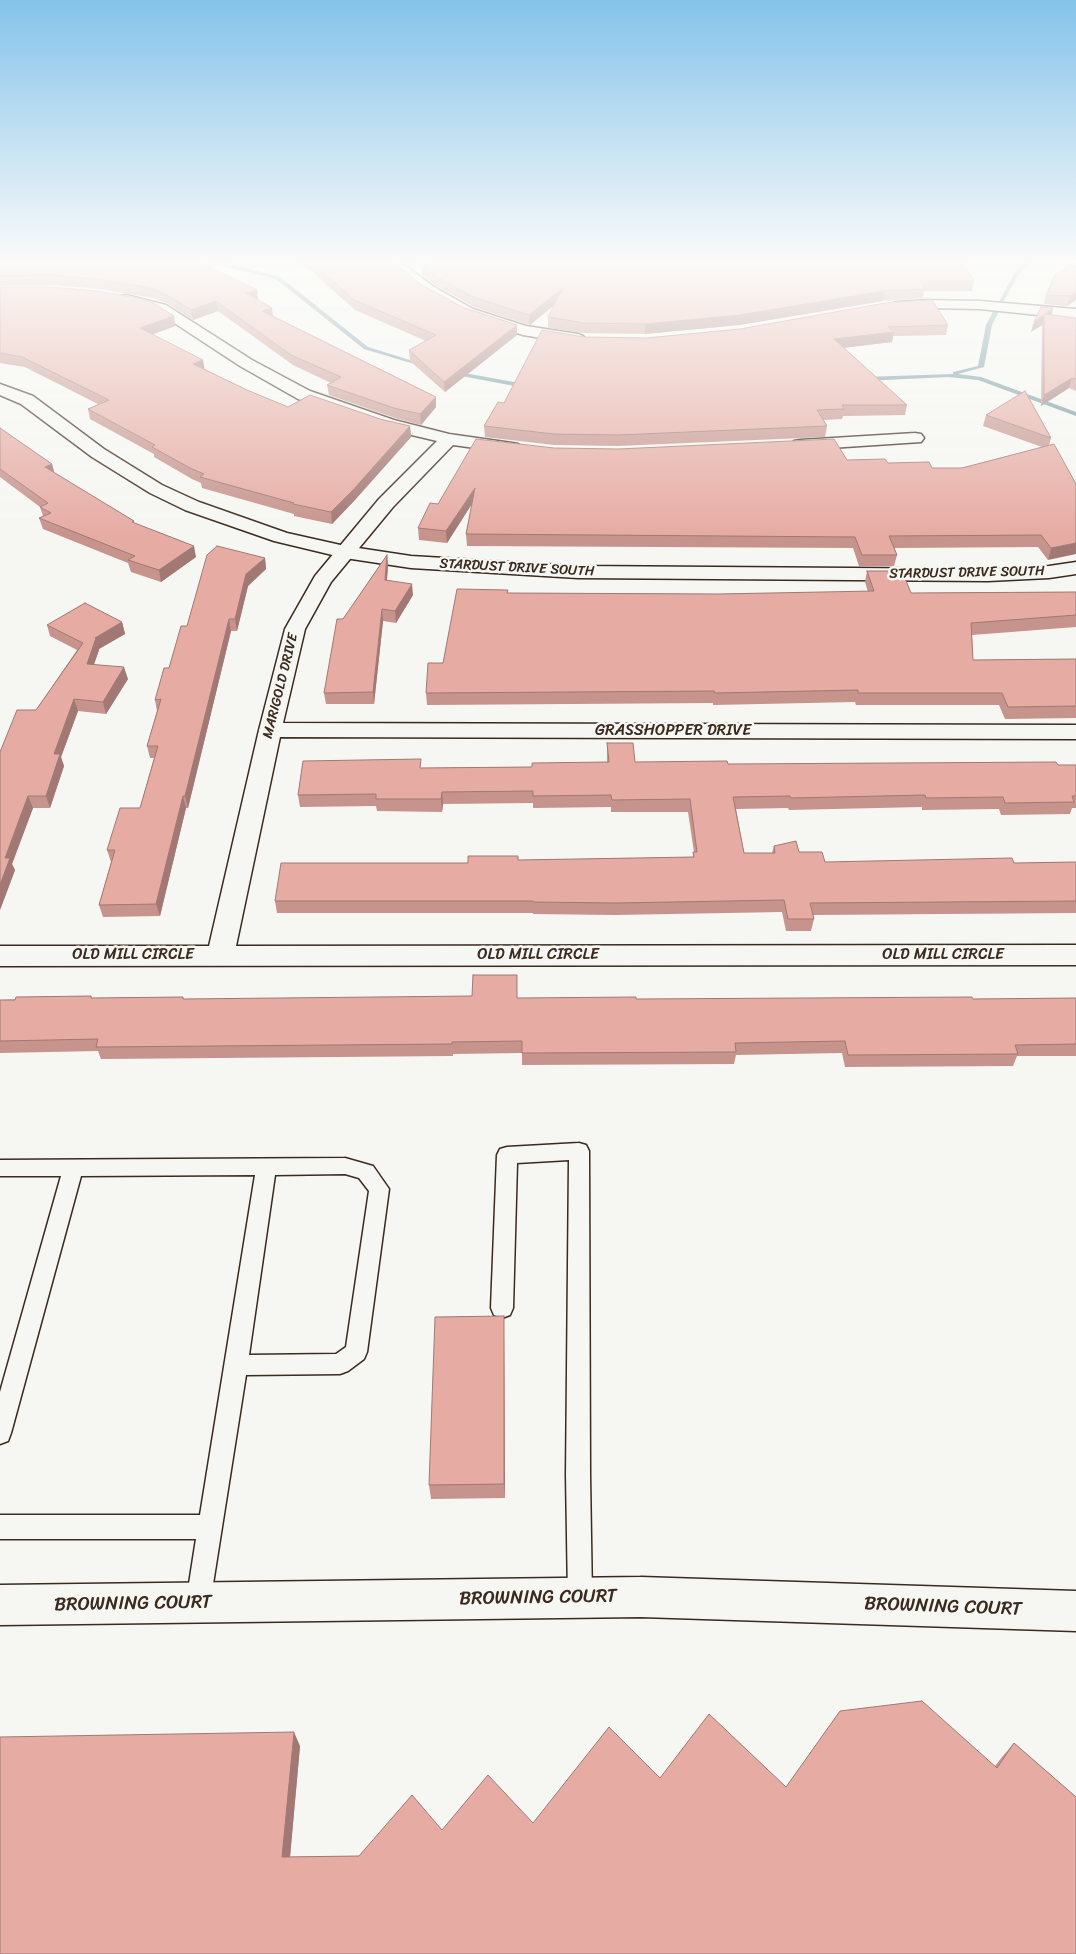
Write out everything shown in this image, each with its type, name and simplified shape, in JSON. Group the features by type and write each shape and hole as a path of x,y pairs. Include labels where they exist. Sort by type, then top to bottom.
{"street":[{"path":"228,351 304,395 388,424 449,439 526,449"},
{"name":"STARDUST DRIVE SOUTH","path":"0,389 28,400 98,453 156,489 192,506 280,537 345,552 411,562 578,572 988,575 1049,572 1076,568"},
{"path":"780,446 915,438"},
{"name":"MARIGOLD DRIVE","path":"221,955 270,730 295,629 322,580 386,503 449,439"},
{"name":"GRASSHOPPER DRIVE","path":"270,730 1076,732"},
{"name":"OLD MILL CIRCLE","path":"0,956 1076,955"},
{"name":"BROWNING COURT","path":"0,1606 641,1597 1076,1617"}],"lane":[{"path":"502,1308 507,1155 580,1151 578,1475 580,1598"},
{"path":"198,1603 266,1166"},
{"path":"0,1168 344,1166 366,1172 380,1188 356,1352 340,1364 236,1365"},
{"path":"0,1433 73,1168"},
{"path":"0,1527 210,1527"}],"building":[{"path":"0,351 186,351 203,360 193,364 288,407 310,395 380,419 410,426 331,512 293,504 200,477 204,474 152,447 155,445 88,409 109,400 22,357 0,353"},
{"path":"286,351 343,351 436,397 420,414 394,408 327,385 341,377"},
{"path":"410,351 483,351 444,382"},
{"path":"531,351 847,351 907,405 842,405 844,409 817,410 827,426 618,435 554,434 484,426 498,402 504,403"},
{"path":"1044,351 1076,351 1076,379 1072,378 1044,395"},
{"path":"1025,391 1051,438 986,415"},
{"path":"0,428 52,464 45,467 134,521 132,522 194,546 159,570 128,560 135,556 39,518 51,513 40,507 48,503 0,469"},
{"path":"476,439 554,448 618,449 834,439 847,460 885,459 888,463 929,462 932,468 962,468 1054,444 1076,484 1076,543 1051,548 1041,535 889,536 897,555 862,555 855,537 466,534 475,488 446,531 418,528 430,503 438,504"},
{"path":"217,546 265,558 246,574 235,619 229,619 156,904 99,905 115,850 107,850 120,808 140,808 158,746 147,746 161,699 155,700 164,668 169,668 181,626 187,626 207,555"},
{"path":"387,555 385,580 412,584 395,611 382,609 373,692 324,693 337,619 343,619"},
{"path":"867,571 902,571 911,593 1076,592 1076,615 971,623 973,660 1076,659 1076,706 1008,707 1002,693 858,693 858,690 715,693 714,691 426,693 428,663 443,663 457,589 508,590 507,593 718,594 874,591"},
{"path":"85,603 122,622 95,638 87,664 124,667 103,702 74,699 54,754 60,754 46,796 28,796 5,858 10,858 0,885 0,752 17,710 36,710 83,643 47,625"},
{"path":"607,743 633,743 635,762 727,761 728,764 1056,762 1058,765 1076,765 1076,796 1072,796 1074,802 1005,803 1003,797 926,798 925,795 791,798 790,796 733,797 744,853 775,853 774,846 796,841 799,852 822,852 825,862 1012,858 1014,863 1076,862 1076,901 810,903 814,919 788,919 784,900 616,903 533,901 275,901 281,863 468,863 468,856 518,856 518,860 694,857 693,852 697,852 690,799 612,800 611,795 533,796 533,791 442,792 441,799 376,799 376,794 298,795 303,761 421,759 420,768 532,767 532,763 609,762"},
{"path":"473,975 517,975 517,998 1076,998 1076,1044 1015,1045 1018,1054 848,1055 845,1041 735,1043 736,1052 522,1053 522,1041 452,1042 452,1044 96,1047 98,1039 0,1041 0,1000 15,1000 16,997 183,997 183,999 472,996"},
{"path":"504,1316 504,1484 429,1485 435,1317"},
{"path":"922,1701 997,1768 1014,1743 1076,1797 1076,1954 0,1954 0,1737 294,1732 282,1857 359,1856 412,1795 442,1830 488,1775 533,1823 609,1727 660,1778 709,1714 786,1787 840,1711"}],"waterway":[{"path":"377,351 423,365"},
{"path":"955,373 981,367 984,351"},
{"path":"453,373 525,386"},
{"path":"864,379 948,375 979,378 1076,414"}]}
